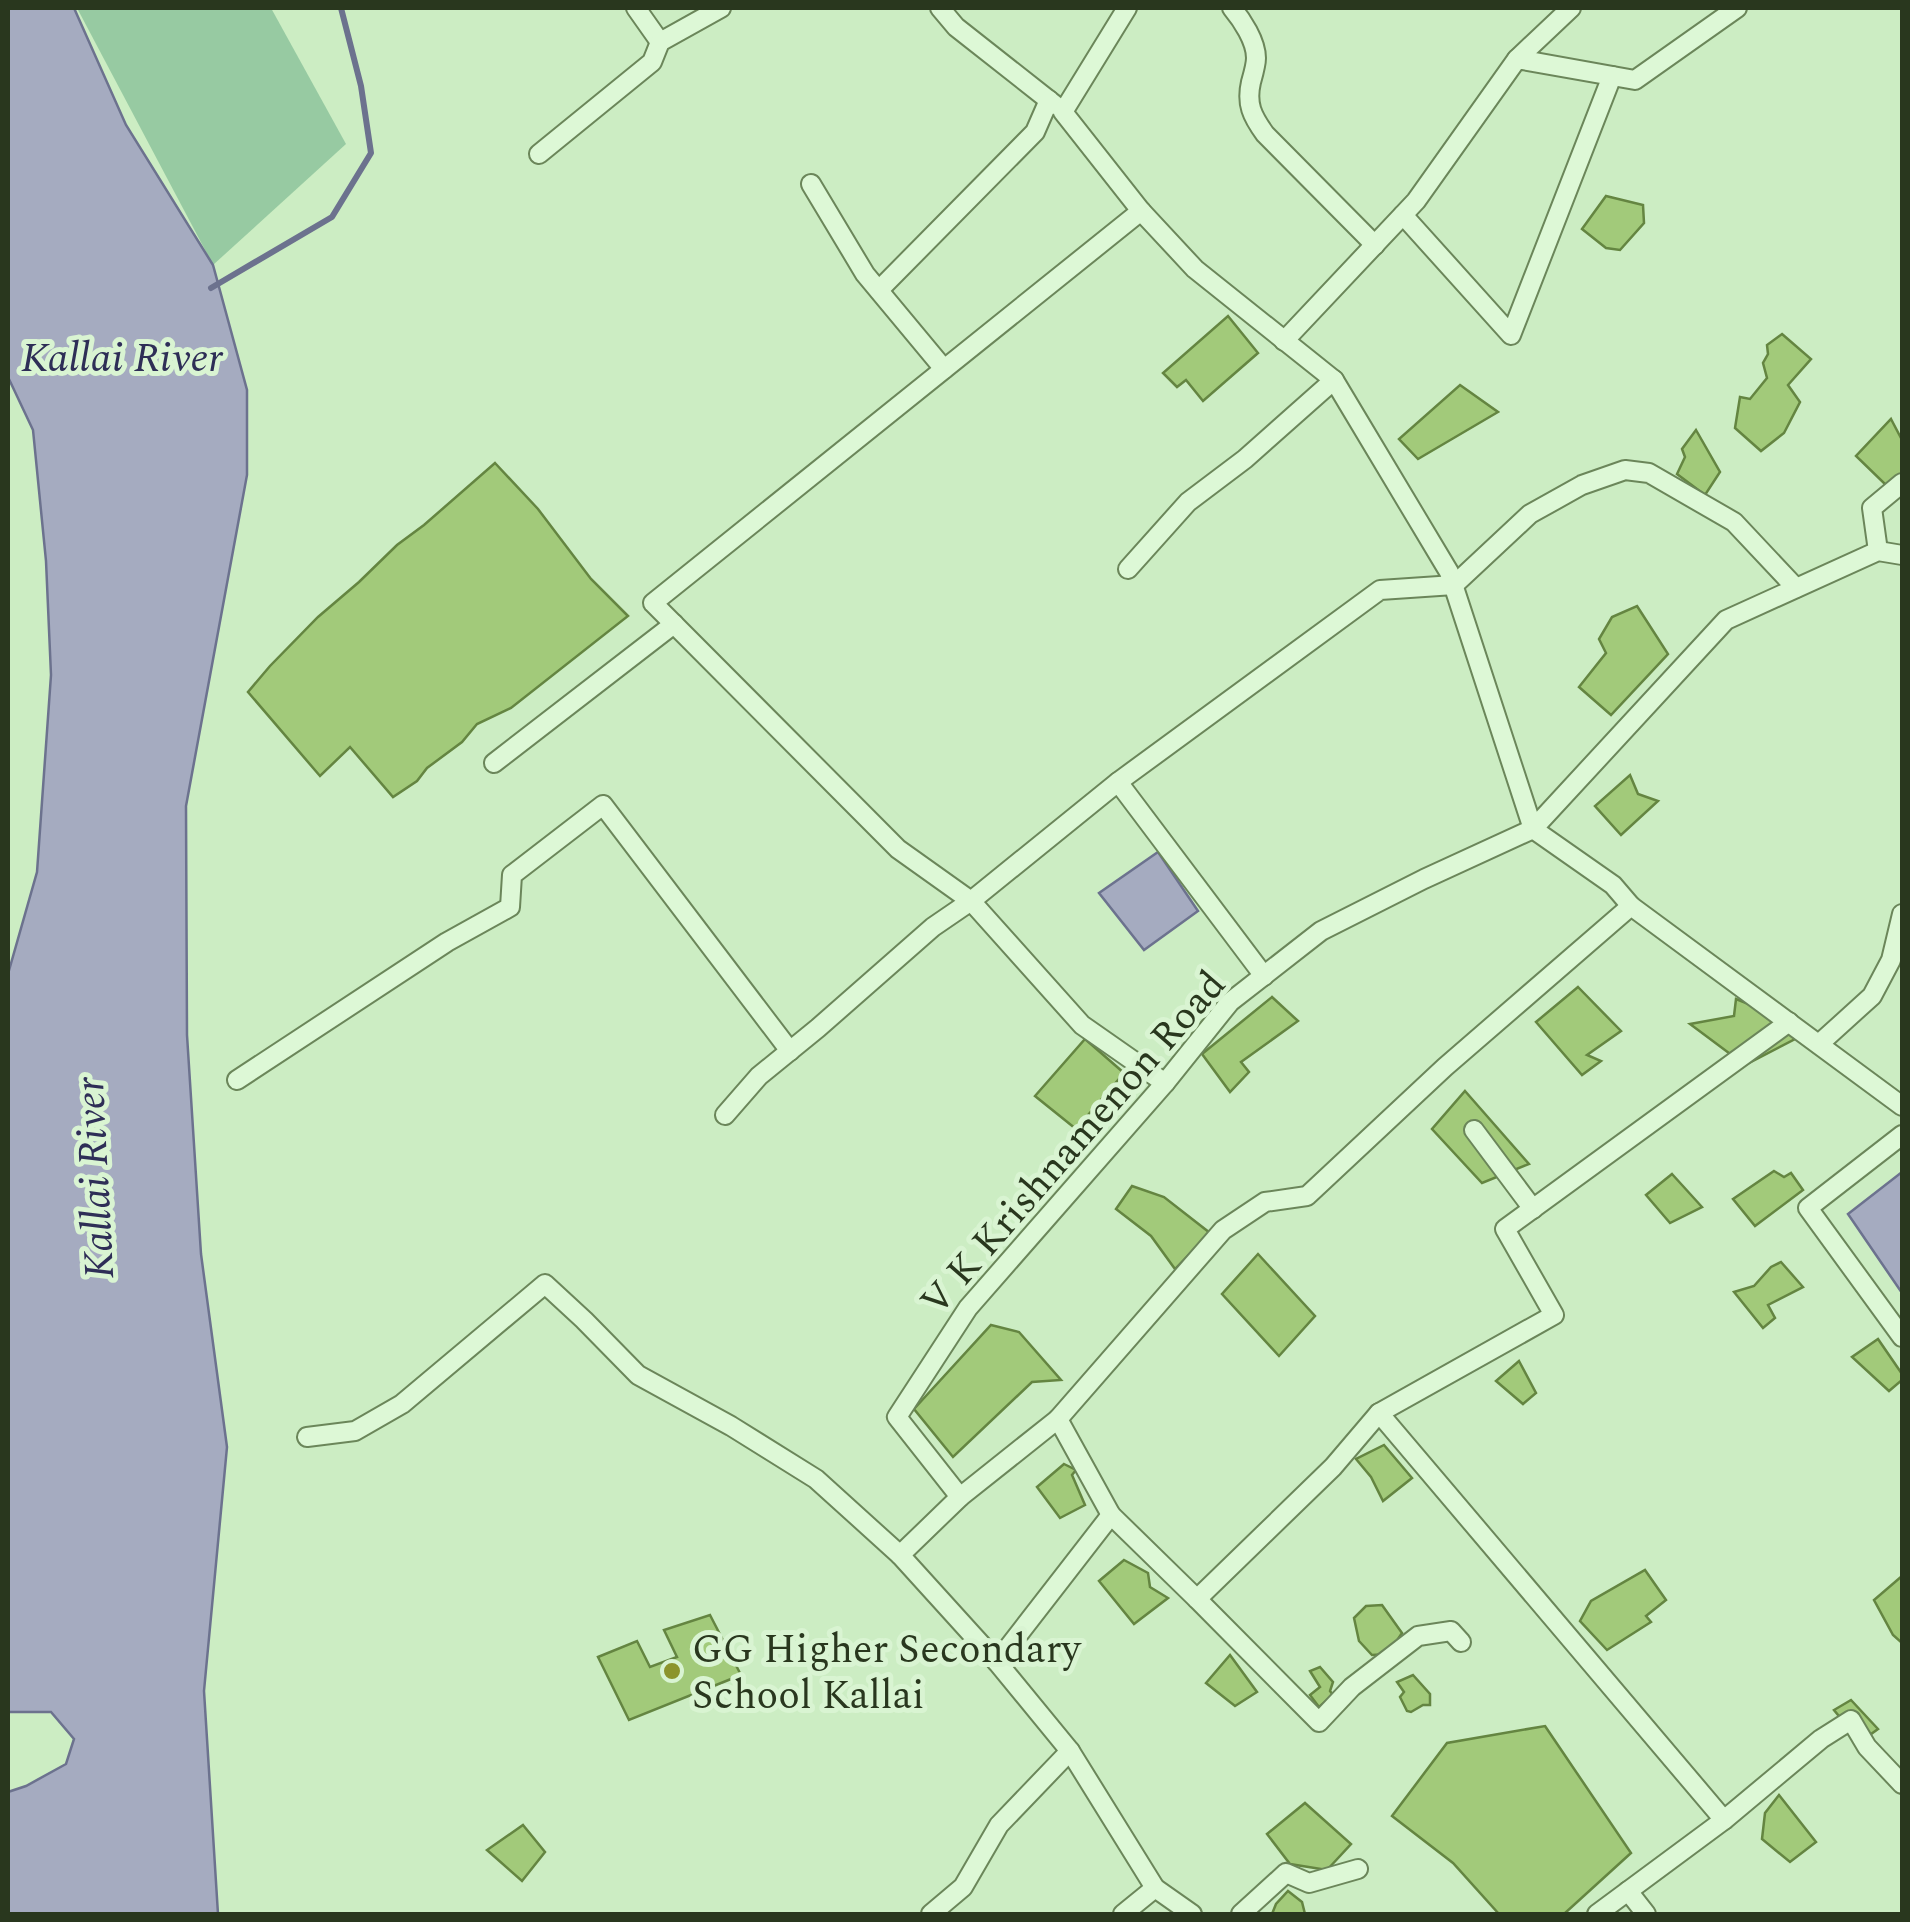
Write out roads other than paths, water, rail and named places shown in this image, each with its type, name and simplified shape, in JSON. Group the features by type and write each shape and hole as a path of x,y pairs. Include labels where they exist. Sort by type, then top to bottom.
{"street":[{"path":"636,8 660,42"},
{"path":"538,154 652,62 660,42 721,8"},
{"path":"940,8 956,27 1056,106 1194,269 1334,380 1450,572 1533,829 1613,885 1631,906 1902,1106"},
{"path":"878,290 1035,132 1126,8"},
{"path":"1232,8 1251,39 1256,57 1249,91 1253,117 1265,134 1375,245"},
{"path":"1284,341 1416,201 1516,59 1572,8"},
{"path":"1516,59 1635,80 1738,8"},
{"path":"1403,215 1511,335 1612,76"},
{"path":"811,184 864,274 944,369"},
{"path":"1141,211 653,603 898,849 971,901 1082,1025 1166,1083"},
{"path":"1128,569 1188,502 1245,459 1334,380"},
{"path":"725,1115 758,1076 933,926 971,901 1118,782 1380,590 1454,585 1530,514 1582,486 1625,470 1649,474 1734,522 1796,588"},
{"path":"1902,482 1872,508 1878,551 1902,555"},
{"name":"V K Krishnamenon Road","path":"960,1497 897,1417 968,1308 1166,1083 1230,1002 1322,932 1533,829 1726,620 1878,551"},
{"path":"494,763 674,624"},
{"path":"1118,782 1264,976"},
{"path":"236,1080 447,942 510,907 512,874 603,805 790,1052"},
{"path":"900,1555 960,1497 1058,1420 1223,1230 1266,1202 1307,1196 1445,1066 1631,906"},
{"path":"1819,1044 1872,996 1891,960 1902,914"},
{"path":"1197,1599 1333,1467 1379,1413 1554,1315 1505,1229 1789,1022"},
{"path":"1474,1130 1533,1209"},
{"path":"1902,1135 1808,1208 1902,1337"},
{"path":"307,1437 355,1432 402,1404 546,1284 638,1375 732,1426 816,1479 900,1555 997,1662 1070,1751 1155,1888 1192,1914"},
{"path":"1379,1413 1724,1820"},
{"path":"1058,1420 1112,1515 1319,1722 1352,1687 1418,1636 1451,1632 1460,1642"},
{"path":"997,1662 1112,1515"},
{"path":"1597,1914 1724,1820 1821,1739 1851,1720 1868,1747 1902,1784"},
{"path":"931,1914 963,1888 999,1825 1070,1751"},
{"path":"1241,1914 1286,1873 1309,1882 1358,1869"},
{"path":"1123,1914 1155,1888"},
{"path":"1628,1891 1646,1914"}],"water":[{"name":"Kallai River","path":"8,8 74,8 126,125 213,265 247,390 247,475 186,806 187,1035 201,1254 227,1447 204,1691 218,1914 8,1914 8,1792 66,1764 74,1739 51,1712 8,1712 8,974 37,872 51,675 46,561 33,430 8,377"},
{"path":"1158,852 1198,911 1144,950 1099,893"},
{"path":"1902,1172 1902,1293 1848,1214"}],"waterway":[{"path":"211,288 332,217 371,153 361,86 341,8"}],"place":[{"name":"GG Higher Secondary School Kallai","path":"672,1671"}]}
